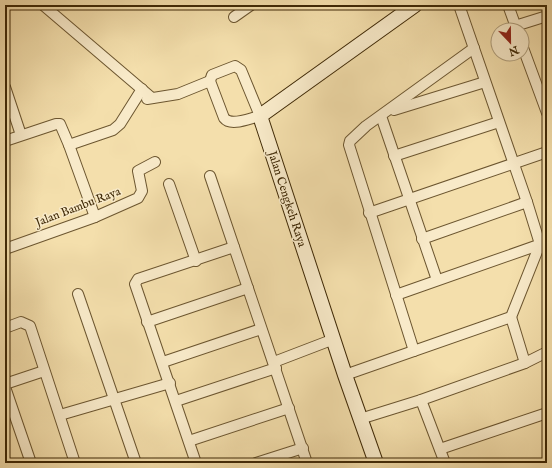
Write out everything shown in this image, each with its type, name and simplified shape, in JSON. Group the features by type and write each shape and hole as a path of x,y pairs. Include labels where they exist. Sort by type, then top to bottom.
{"street":[{"path":"43,5 152,98"},
{"path":"234,17 251,5"},
{"path":"210,81 226,120 233,122 260,116 415,5"},
{"path":"458,5 527,202 544,243 511,317 525,363"},
{"path":"508,5 514,22"},
{"path":"530,23 547,16"},
{"path":"414,352 369,213 349,145 350,141 356,135 474,48"},
{"path":"528,62 547,113"},
{"path":"132,104 152,98 167,97 178,94 210,81 212,76 217,72 235,66 239,67 245,77 260,116"},
{"path":"384,114 485,82"},
{"path":"5,87 21,135"},
{"path":"70,145 113,130 120,124 142,89"},
{"path":"384,114 394,156 437,280"},
{"name":"Jalan Cengkeh Raya","path":"260,116 360,420 376,463"},
{"path":"394,156 499,122"},
{"path":"5,141 60,124 70,145 95,217"},
{"path":"369,213 513,162 547,152"},
{"name":"Jalan Bambu Raya","path":"5,249 95,217 138,198 142,191 138,171 154,162"},
{"path":"210,176 307,463"},
{"path":"169,184 196,261"},
{"path":"422,239 527,202"},
{"path":"396,294 544,243"},
{"path":"196,463 170,383 135,287 137,280 234,247"},
{"path":"147,322 248,288"},
{"path":"78,294 136,463"},
{"path":"345,375 511,317"},
{"path":"5,328 21,322 30,326 60,415 72,462"},
{"path":"162,362 261,329"},
{"path":"176,401 275,365 334,339"},
{"path":"360,420 525,363 547,352"},
{"path":"31,463 5,385 44,371"},
{"path":"60,415 114,398 170,383"},
{"path":"421,400 444,463"},
{"path":"189,441 289,408"},
{"path":"440,449 547,413"},
{"path":"256,463 303,448"}]}
